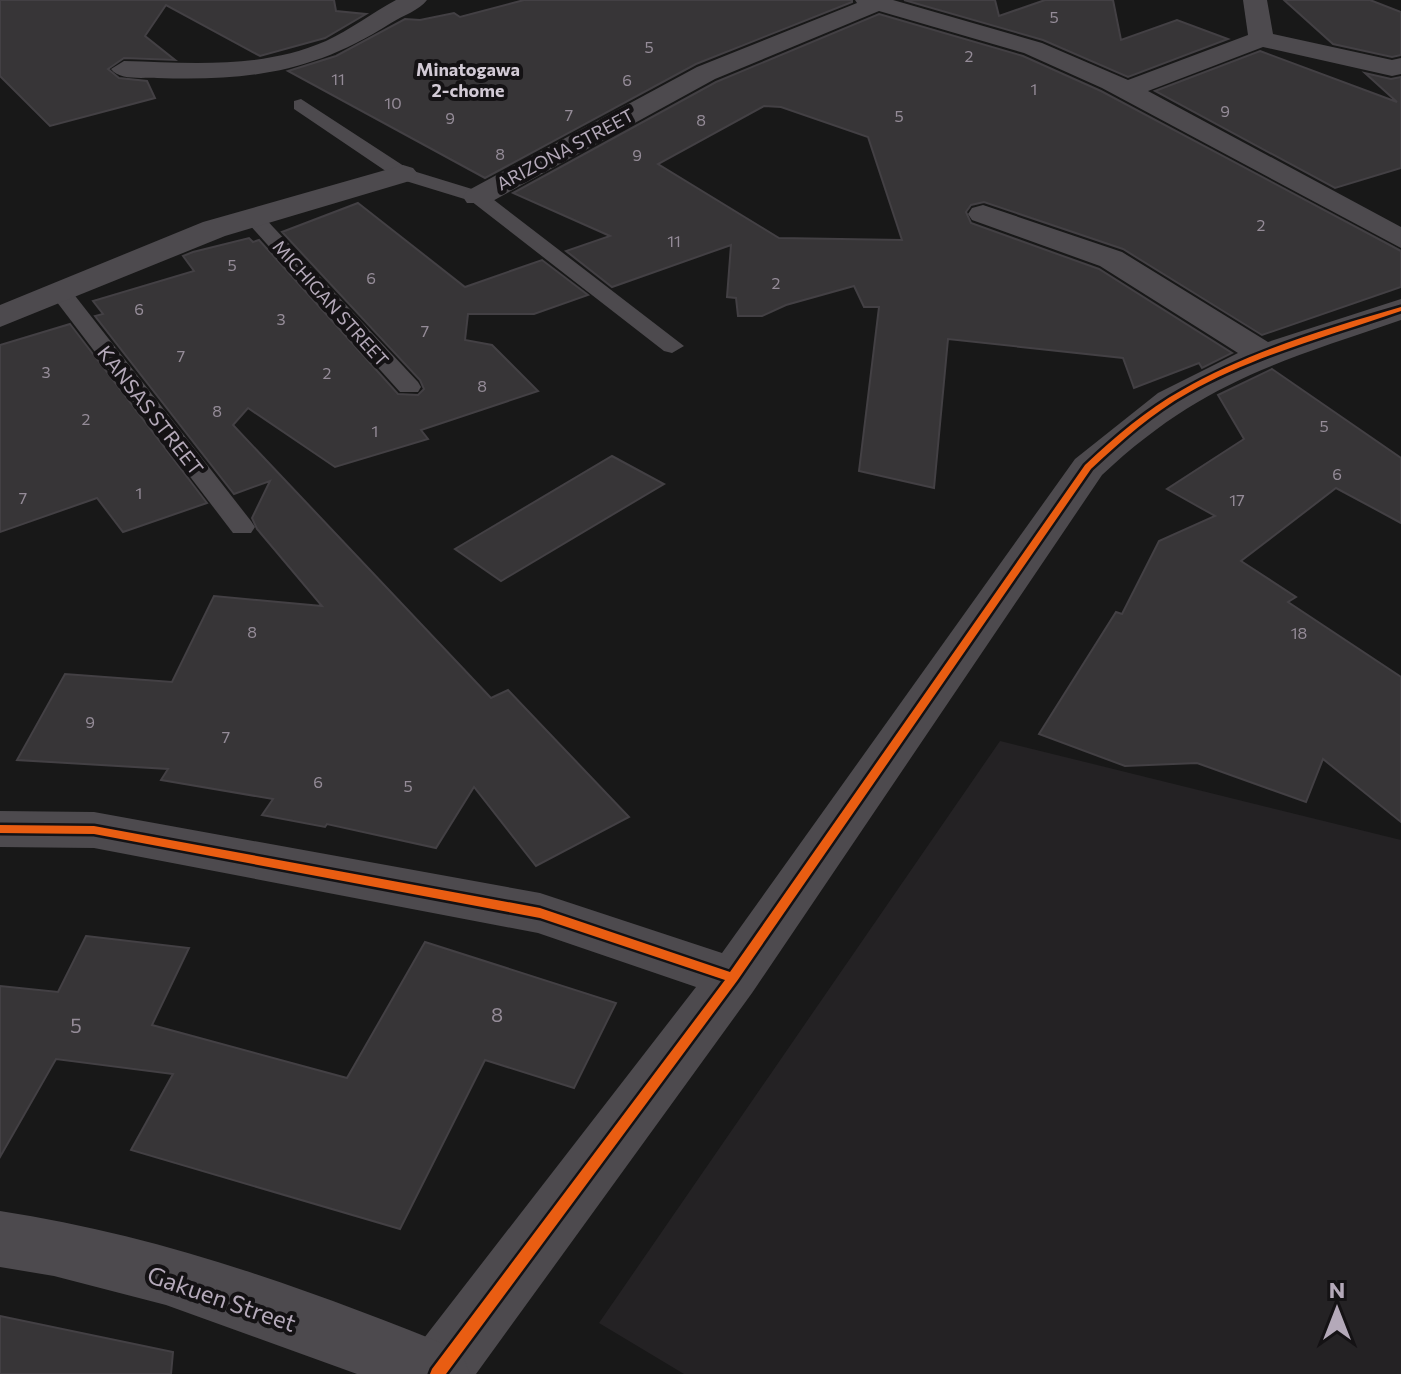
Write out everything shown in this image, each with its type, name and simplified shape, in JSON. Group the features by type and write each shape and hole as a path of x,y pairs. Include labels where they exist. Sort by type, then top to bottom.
{"street":[{"path":"124,69 242,71 274,68 339,45 415,0"},
{"path":"1255,0 1261,39"},
{"path":"872,2 1033,48 1126,90 1401,239"},
{"name":"ARIZONA STREET","path":"478,197 706,73 872,2"},
{"path":"1126,90 1261,39 1392,68 1401,66"},
{"path":"0,317 214,229 403,174"},
{"path":"983,214 1111,259 1265,355"},
{"path":"437,1374 733,978 1088,467 1128,430 1185,391 1265,355 1401,309"},
{"path":"0,829 94,830 540,913 733,978"},
{"name":"Gakuen Street","path":"0,1239 38,1243 183,1281 437,1374"}],"lane":[{"path":"301,105 403,174 478,197"},
{"name":"ARIZONA STREET","path":"478,197 672,346"},
{"name":"MICHIGAN STREET","path":"254,218 409,387"},
{"name":"KANSAS STREET","path":"61,293 242,527"}],"shaded area":[{"path":"1000,741 1401,840 1401,1374 684,1374 599,1323"}],"building":[{"path":"0,0 334,0 336,11 366,14 325,38 260,56 166,5 145,36 175,60 124,58 108,69 119,78 147,81 155,98 50,126 0,76"},
{"path":"524,0 852,2 696,64 485,178 288,71 336,56 405,19 420,20 454,13 460,17"},
{"path":"904,0 995,0 999,16 1045,0 1113,0 1121,40 1177,20 1228,39 1128,77 1043,40"},
{"path":"1284,0 1370,0 1401,12 1401,55 1392,57 1333,44"},
{"path":"879,14 1023,56 1101,91 1401,251 1401,287 1262,335 1123,249 984,202 971,205 966,212 971,223 1099,269 1232,353 1202,368 1199,363 1134,388 1123,358 948,339 934,488 859,471 879,307 864,307 854,286 786,305 762,316 738,316 736,298 727,297 731,245 612,287 566,251 610,236 513,193 716,82","holes":["764,106 781,107 868,137 902,240 779,238 658,164"]},
{"path":"1260,51 1397,102 1365,73 1391,79 1401,77 1401,168 1335,188 1155,91"},
{"path":"358,203 465,287 542,260 588,295 534,314 468,314 465,340 492,345 538,391 421,430 428,439 335,467 248,408 233,425 491,698 508,690 629,817 536,866 474,787 436,848 327,824 325,827 262,815 273,799 161,780 168,769 17,760 65,674 172,682 214,596 322,606 257,529 252,518 270,481 234,494 95,316 103,314 93,301 194,271 183,256 193,252 249,238 253,242 259,240 398,394 418,395 424,389 420,380 282,232"},
{"path":"70,324 207,503 123,532 97,498 0,532 0,345"},
{"path":"1272,369 1401,458 1401,523 1336,488 1241,561 1296,597 1288,602 1401,677 1401,822 1323,759 1306,802 1197,763 1125,766 1039,734 1116,612 1122,614 1159,541 1215,516 1167,489 1244,439 1218,395"},
{"path":"612,456 664,484 501,581 455,549"},
{"path":"86,936 189,948 152,1025 347,1078 425,942 616,1003 574,1088 485,1060 400,1229 131,1150 173,1074 56,1059 0,1157 0,986 58,992"},
{"path":"0,1316 173,1352 171,1374 0,1374"}],"cycle path":[{"path":"437,1374 733,978 1088,467 1146,418 1209,378 1290,345 1401,309"},
{"path":"0,829 94,830 540,913 733,978"}],"district":[{"name":"Minatogawa 2-chome","path":"468,79"}]}
